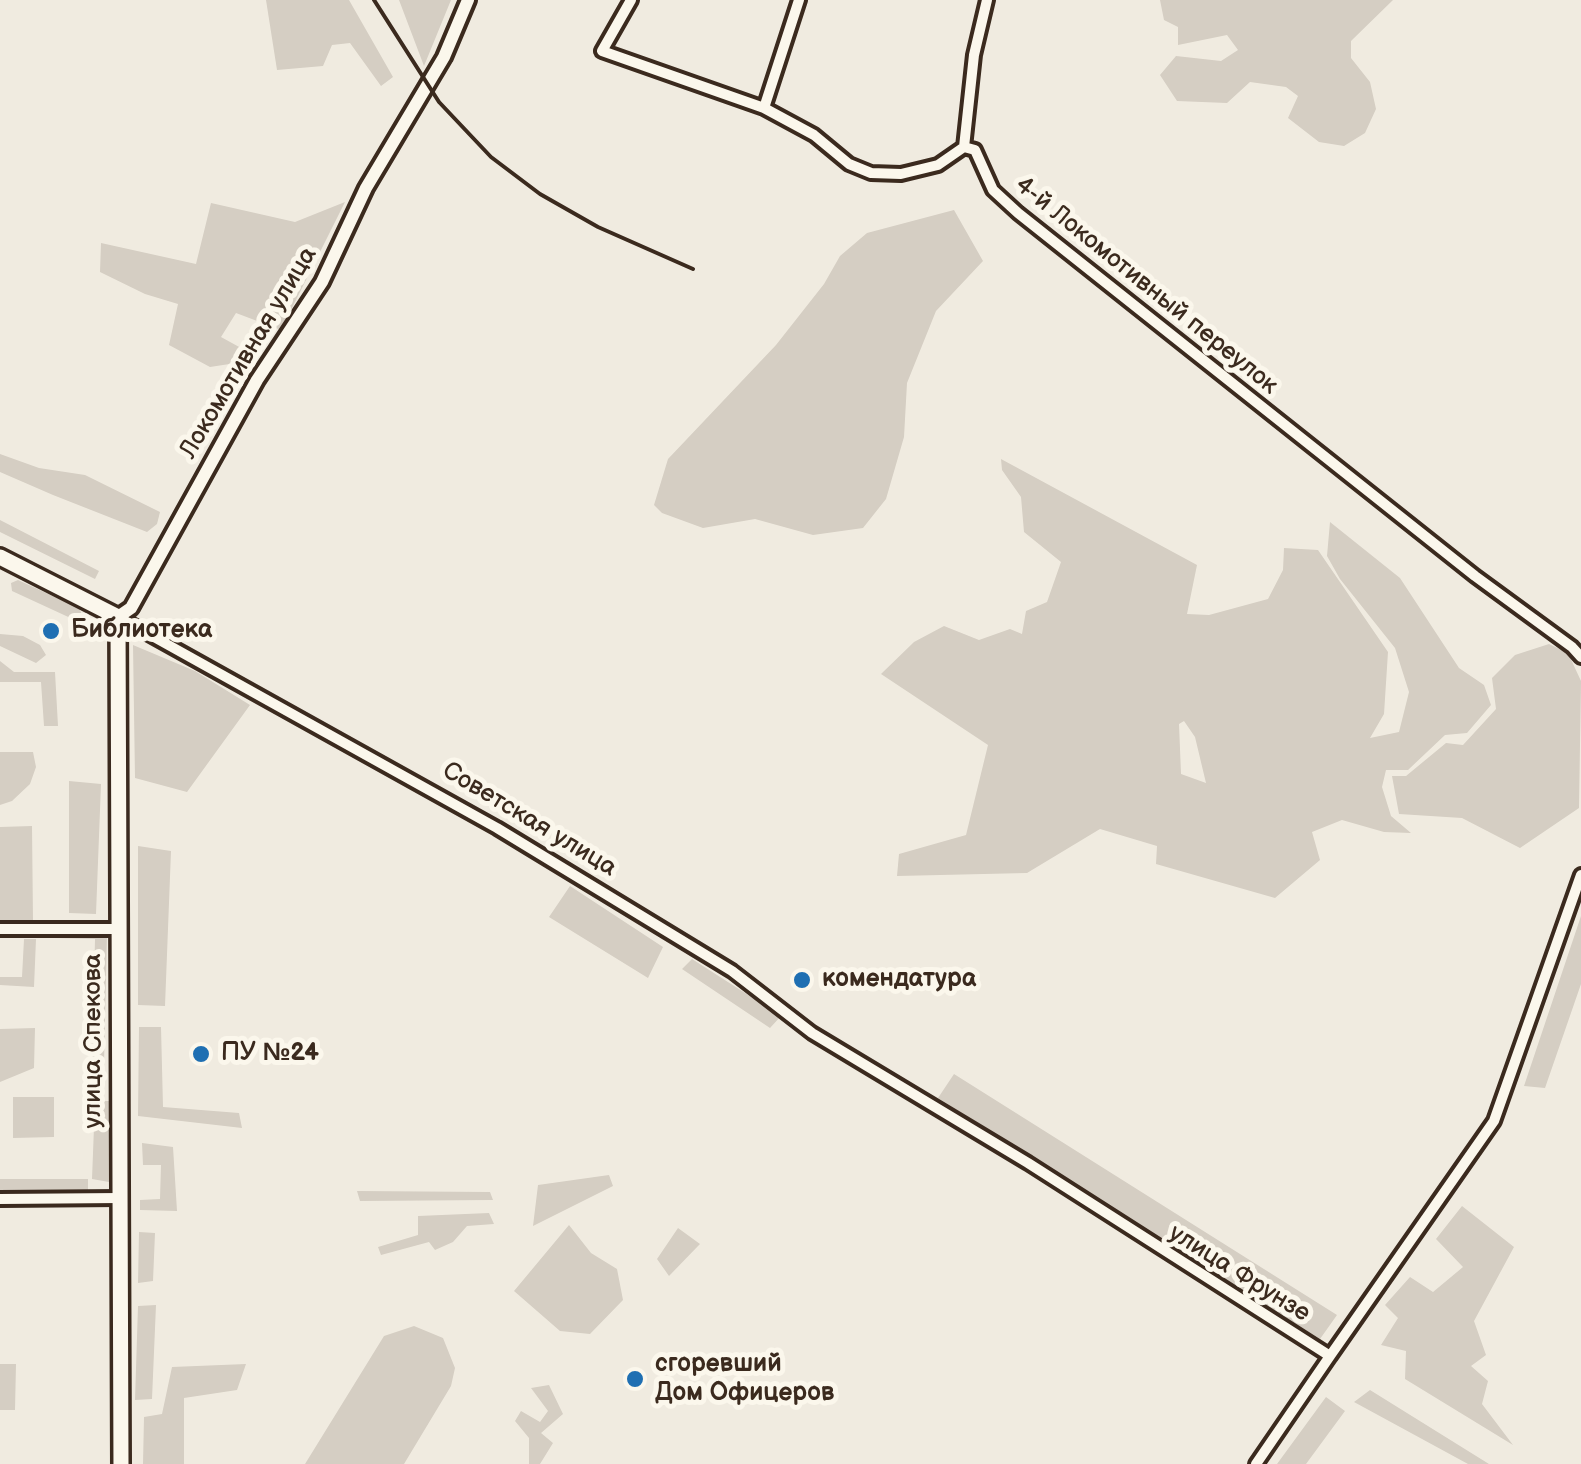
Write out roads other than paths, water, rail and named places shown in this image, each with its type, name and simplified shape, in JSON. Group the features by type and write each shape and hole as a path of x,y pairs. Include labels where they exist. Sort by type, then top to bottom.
{"main road":[{"name":"Советская улица","path":"0,557 118,618"},
{"name":"улица Спекова","path":"118,618 120,1464"}],"street":[{"name":"Локомотивная улица","path":"118,618 131,608 256,380 322,282 366,188 444,57 468,0"},
{"path":"631,0 602,51 764,108 814,135 850,164 871,173 901,174 938,166 964,147 974,56 988,0"},
{"path":"764,108 799,0"},
{"name":"4-й Локомотивный переулок","path":"964,147 974,150 982,159 993,190 1018,214 1581,657"},
{"name":"Советская улица","path":"118,618 497,828 732,971 812,1033 1015,1156"},
{"path":"1256,1464 1494,1121 1581,874"},
{"path":"0,929 119,929"},
{"name":"улица Фрунзе","path":"1015,1156 1330,1356"},
{"path":"0,1199 120,1198"}],"railway":[{"path":"374,0 439,102 491,157 540,194 598,227 693,269"}],"place":[{"name":"Библиотека","path":"51,631"},
{"name":"комендатура","path":"802,980"},
{"name":"ПУ №24","path":"201,1054"},
{"name":"сгоревший Дом Офицеров","path":"635,1379"}]}
